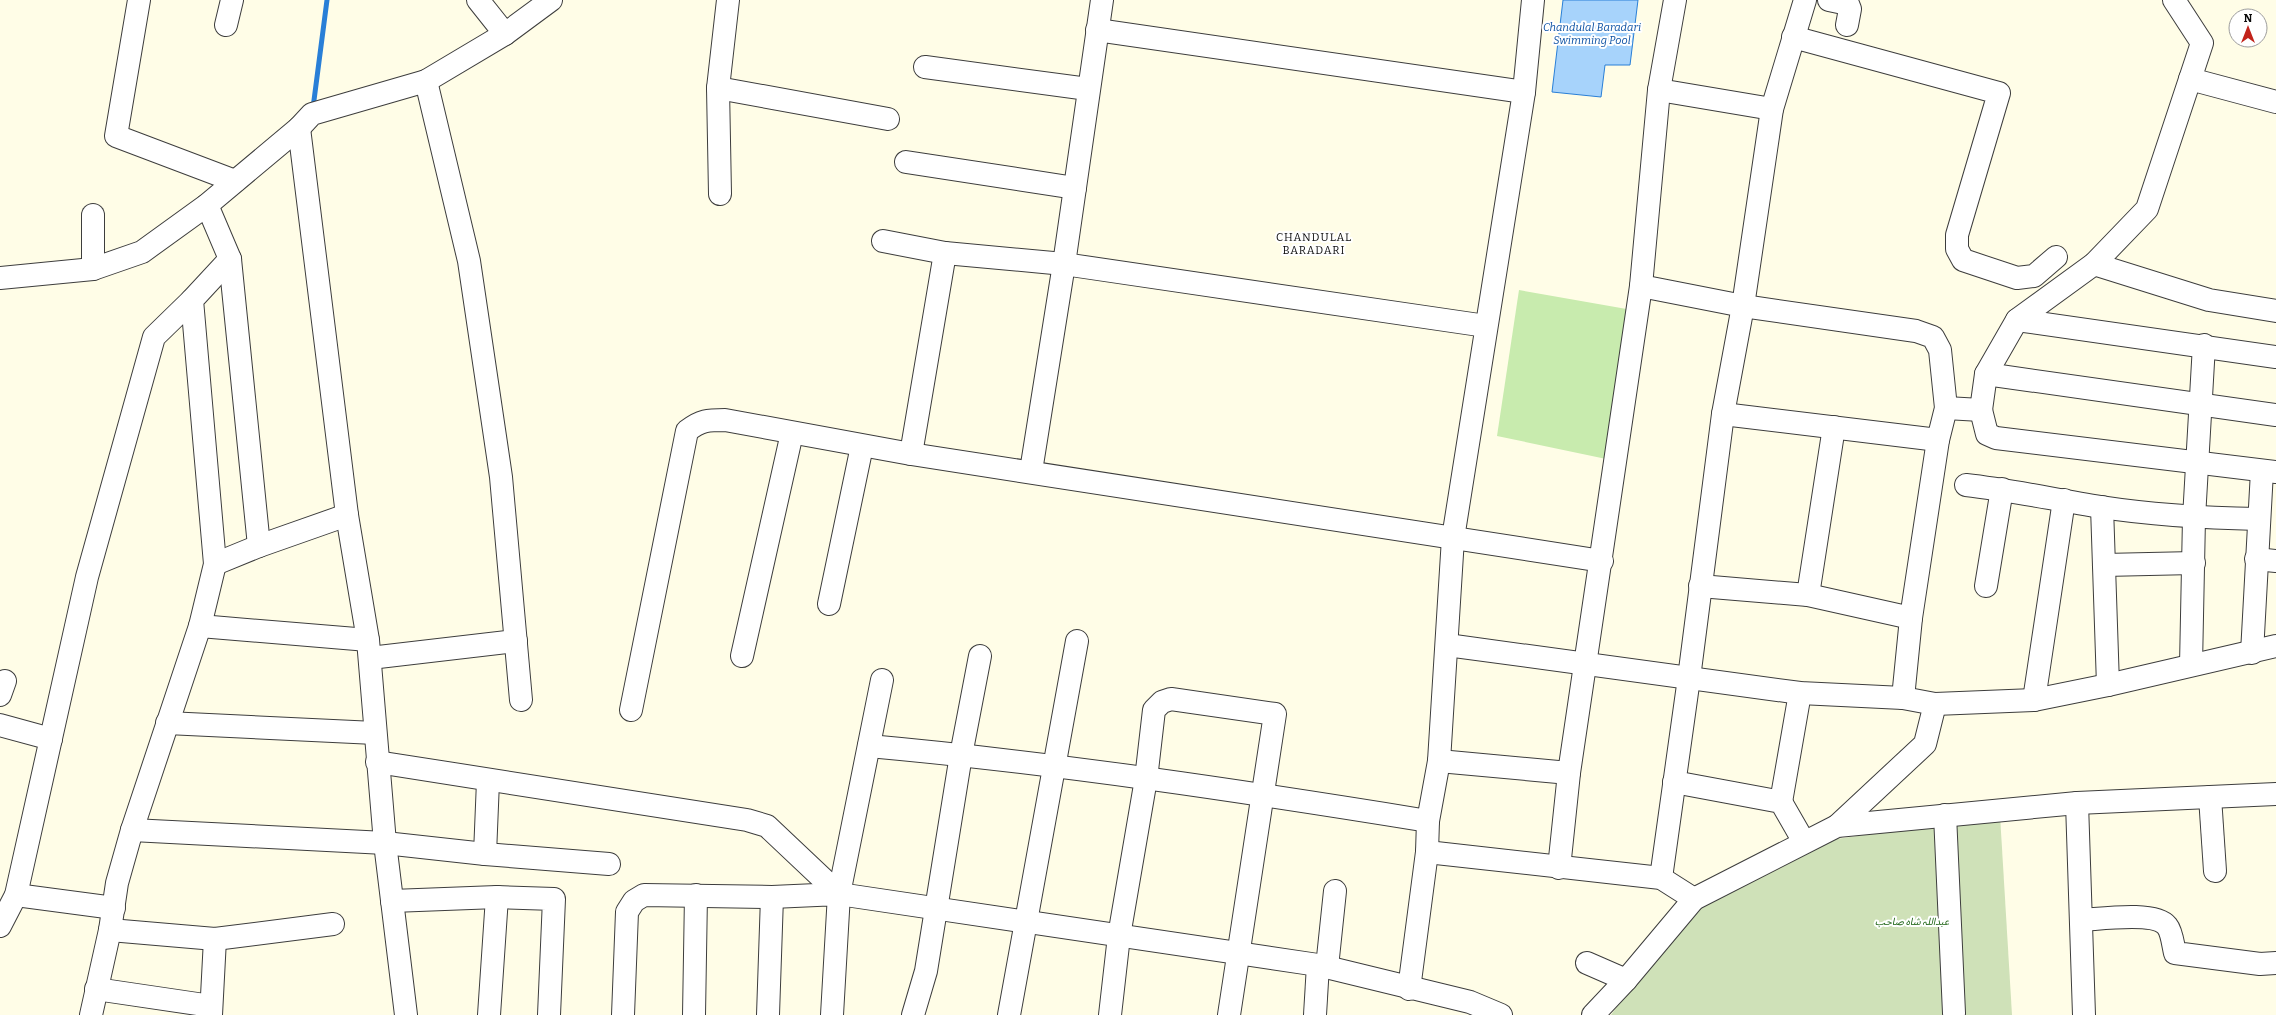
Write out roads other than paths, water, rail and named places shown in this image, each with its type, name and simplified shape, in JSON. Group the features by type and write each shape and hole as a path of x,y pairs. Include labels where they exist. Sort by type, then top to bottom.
{"street":[{"path":"139,0 116,136 235,181"},
{"path":"226,26 232,0"},
{"path":"478,0 505,34"},
{"path":"0,278 93,269 142,252 207,205 299,128 312,114 426,81 505,34 551,0"},
{"path":"720,194 718,88 728,0"},
{"path":"1031,471 1064,264 1102,0"},
{"path":"1409,989 1427,852 1428,821 1439,762 1453,538 1524,92 1533,0"},
{"path":"1559,868 1569,773 1602,561 1641,286 1659,90 1675,0"},
{"path":"1661,878 1690,678 1700,586 1723,414 1743,306 1772,109 1805,0"},
{"path":"1829,0 1848,4 1850,9 1847,25"},
{"path":"2174,0 2202,43 2147,209 2094,264 2017,320 1986,374 1981,410 1987,434 1996,438 2269,471 2258,519 2266,560 2252,653"},
{"path":"1097,30 1524,92"},
{"path":"1793,37 1999,93 1957,235 1957,249 1963,260 2017,278 2034,276 2056,257"},
{"path":"925,67 1088,89"},
{"path":"2190,79 2276,102"},
{"path":"426,81 469,261 501,477 521,700"},
{"path":"718,88 888,119"},
{"path":"1659,90 1772,109"},
{"path":"299,128 347,515 369,649 385,843 406,1015"},
{"path":"906,162 1075,188"},
{"path":"207,205 230,259 259,546"},
{"path":"93,215 93,269"},
{"path":"883,242 945,253 1064,264 1486,326"},
{"path":"911,454 945,253"},
{"path":"0,926 16,895 88,577 154,337 192,300 230,259"},
{"path":"2094,264 2209,300 2276,311"},
{"path":"1641,286 1743,306 1916,332 1933,337 1940,350 1946,408 1938,440 1911,618 1903,698"},
{"path":"91,1015 110,930 117,883 132,830 200,626 215,564 192,300"},
{"path":"2017,320 2204,345 2276,357"},
{"path":"2191,665 2196,463 2204,345"},
{"path":"1986,374 2276,415"},
{"path":"1946,408 1981,410"},
{"path":"1723,414 1938,440"},
{"path":"631,710 687,431 698,423 725,420 911,454 1031,471 1602,561"},
{"path":"1808,595 1834,427"},
{"path":"742,656 792,433"},
{"path":"829,604 862,446"},
{"path":"1966,485 2002,489 2102,507 2194,518 2258,519"},
{"path":"1986,586 2002,489"},
{"path":"2034,700 2064,500"},
{"path":"2102,507 2108,685"},
{"path":"215,564 259,546 347,515"},
{"path":"2104,565 2194,563"},
{"path":"1700,586 1808,595 1911,618"},
{"path":"200,626 369,649 516,641"},
{"path":"1009,1015 1077,641"},
{"path":"1447,644 1800,693 1903,698 1935,704 2034,700 2252,653 2276,646"},
{"path":"912,1015 926,971 961,755 980,656"},
{"path":"832,1015 839,894 882,680"},
{"path":"1800,693 1781,802 1804,842"},
{"path":"1110,1015 1119,936 1146,778 1154,710 1162,702 1171,699 1275,714 1229,1015"},
{"path":"1593,1015 1626,980 1694,899 1837,826 1925,744 1935,704"},
{"path":"167,723 375,733"},
{"path":"0,725 52,739"},
{"path":"869,746 961,755 1146,778 1263,794 1428,821"},
{"path":"378,762 488,781 747,820 767,826 839,894"},
{"path":"1439,762 1569,773"},
{"path":"485,854 488,781"},
{"path":"1674,782 1781,802"},
{"path":"1837,826 2077,803 2276,794"},
{"path":"2210,797 2215,871"},
{"path":"2077,803 2084,1015"},
{"path":"1945,815 1954,1013"},
{"path":"132,830 385,843 485,854 610,864"},
{"path":"1427,852 1559,868 1661,878 1694,899"},
{"path":"1314,1015 1335,891"},
{"path":"623,1015 628,912 634,901 644,895 772,897 839,894 1119,936 1238,952 1323,966 1409,989 1468,1009 1501,1015"},
{"path":"16,895 114,908"},
{"path":"694,1015 696,896"},
{"path":"392,901 497,897 554,899 549,1015"},
{"path":"490,1015 497,897"},
{"path":"768,1015 772,897"},
{"path":"2082,920 2149,917 2162,921 2168,927 2176,953 2260,964 2276,963"},
{"path":"110,930 215,939 332,924"},
{"path":"96,989 212,1010 215,939"},
{"path":"1587,963 1626,980"}],"water":[{"name":"Chandulal Baradari Swimming Pool","path":"1563,0 1638,0 1630,65 1605,65 1601,97 1552,92"}],"waterway":[{"path":"313,108 327,0"}],"district":[{"name":"CHANDULAL BARADARI","path":"1314,243"}],"park label":[{"name":"عبداللہ شاہ صاحب","path":"1912,922"}]}
